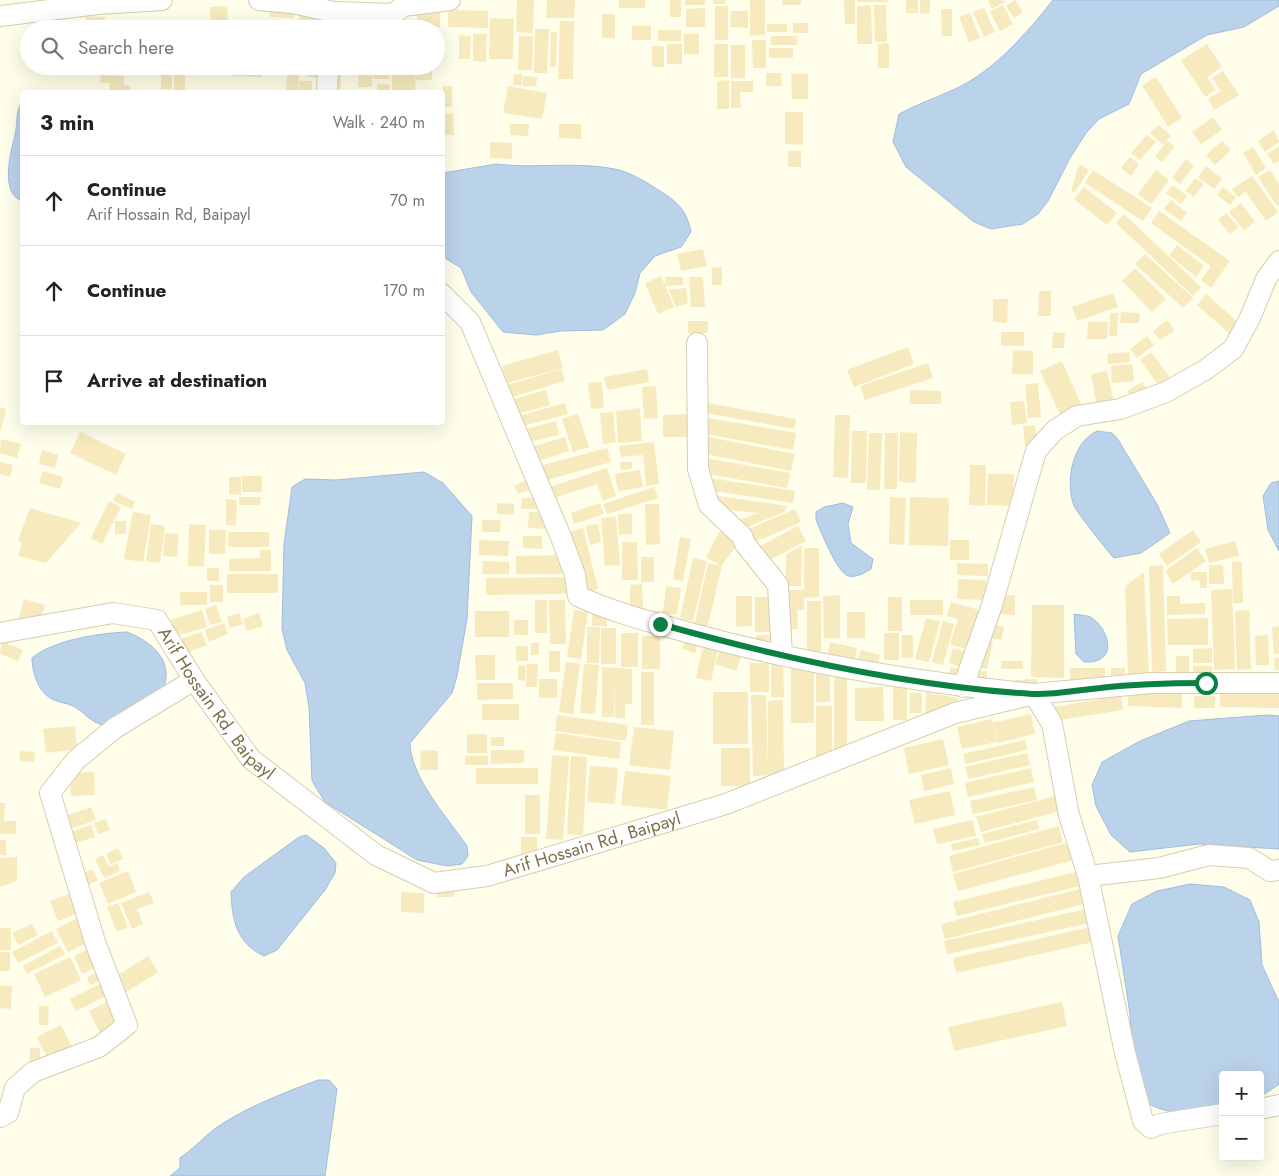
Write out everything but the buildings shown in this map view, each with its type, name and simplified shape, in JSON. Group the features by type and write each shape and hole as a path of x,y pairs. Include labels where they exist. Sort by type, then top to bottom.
{"street":[{"path":"0,16 98,4 160,0"},
{"path":"259,0 292,3 332,20 394,14 403,6 450,0"},
{"path":"327,90 328,75"},
{"path":"963,687 992,605 1036,451 1056,430 1077,416 1120,409 1166,392 1205,370 1233,349 1250,318 1266,279 1279,261"},
{"path":"445,297 470,322 561,537 575,575 578,596 604,609 735,645 878,674 963,687 1034,694 1052,724 1069,816 1088,876 1125,1053 1143,1122 1151,1128 1160,1124 1219,1115"},
{"path":"697,342 698,469 706,499 716,513 742,536 745,544 778,585 782,655"},
{"name":"Arif Hossain Rd, Baipayl","path":"0,633 113,614 157,620 194,680 251,759 376,855 434,883 487,876 726,804 955,713 1034,694 1151,683 1279,683"},
{"path":"0,1116 8,1113 14,1088 33,1072 99,1047 127,1025 95,942 50,793 76,760 115,728 194,680"},
{"path":"1088,876 1159,868 1209,855 1249,858 1270,871 1279,870"},
{"path":"1264,1108 1279,1105"}],"water":[{"path":"1053,0 1279,0 1279,6 1244,27 1207,35 1141,74 1129,104 1099,119 1086,133 1070,158 1048,201 1038,214 1023,224 991,229 974,222 906,167 893,142 899,114 955,89 983,72 1021,38"},
{"path":"20,105 20,200 15,197 11,190 8,172"},
{"path":"496,164 526,166 570,165 621,170 644,181 677,203 687,218 691,232 681,247 655,256 640,273 635,293 625,314 603,330 561,331 536,335 503,332 471,292 461,268 445,258 445,173"},
{"path":"1097,431 1112,433 1117,438 1157,504 1170,533 1141,553 1114,558 1092,532 1074,506 1070,485 1076,453 1088,437"},
{"path":"424,472 443,483 472,516 467,619 457,676 452,693 410,743 412,756 423,783 440,810 467,846 468,856 462,864 447,866 417,860 325,802 312,781 309,707 305,683 287,650 282,629 284,544 292,487 305,479 336,480"},
{"path":"1279,481 1279,551 1268,530 1263,496 1271,483"},
{"path":"843,503 853,507 848,524 851,543 873,559 871,569 863,574 854,576 848,576 839,567 816,520 816,512 824,507"},
{"path":"1074,614 1090,617 1096,621 1106,635 1107,651 1103,657 1096,661 1084,662 1076,654"},
{"path":"127,632 144,641 158,653 166,670 163,689 102,725 73,706 49,697 40,688 33,670 32,658 41,652 64,642 104,634"},
{"path":"1267,715 1279,716 1279,849 1199,844 1130,852 1111,835 1096,806 1092,785 1102,762 1140,741 1189,721"},
{"path":"306,835 324,848 336,863 335,873 325,890 277,950 264,956 247,944 237,929 234,921 231,892 244,877 299,837"},
{"path":"1190,884 1224,887 1250,900 1259,922 1262,965 1279,1002 1279,1082 1278,1085 1264,1094 1264,1071 1219,1071 1219,1111 1173,1112 1155,1107 1146,1102 1133,1056 1130,1014 1118,936 1132,904 1157,891"},
{"path":"318,1080 329,1080 337,1089 325,1176 170,1176 180,1168 180,1158 227,1121 266,1101"}],"route":[{"path":"660,624 735,645 782,655 878,674 963,687 1034,694 1151,683 1206,683"}]}
